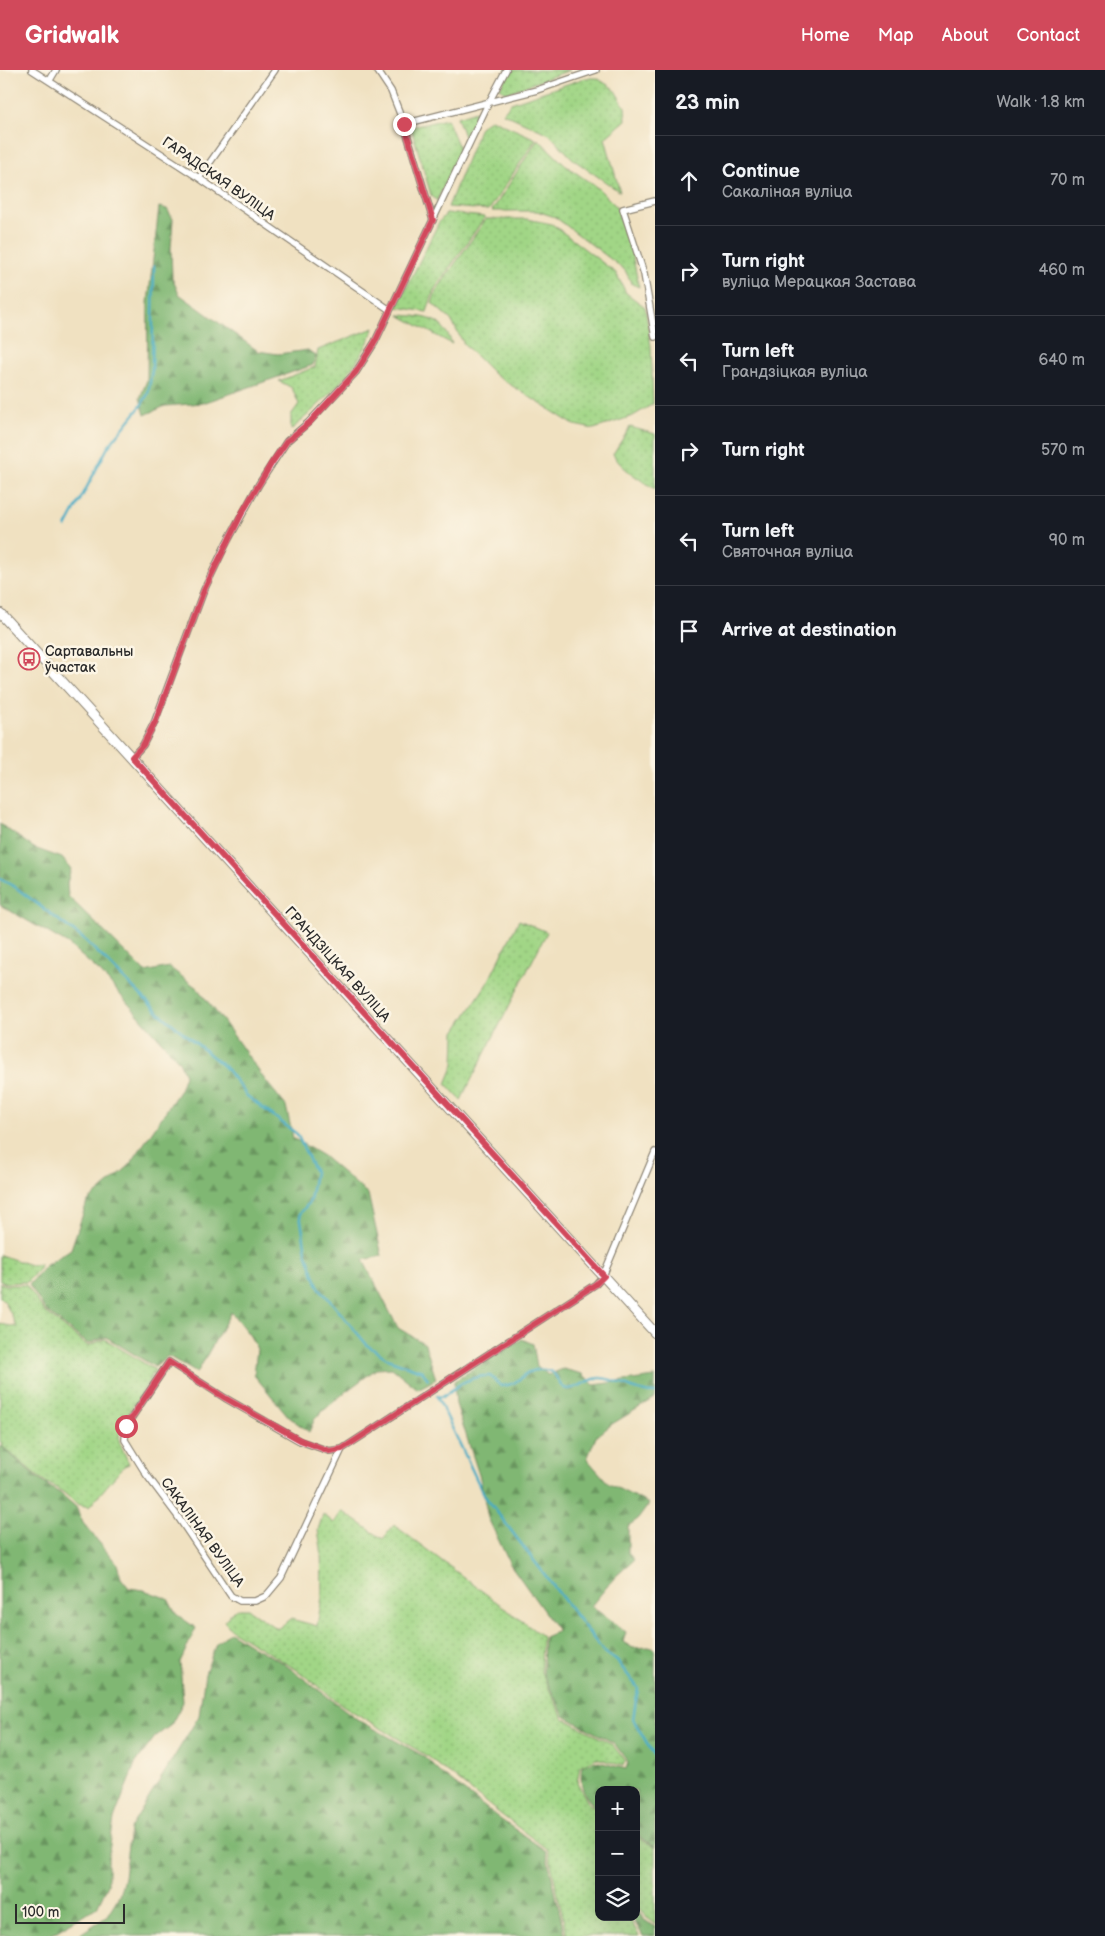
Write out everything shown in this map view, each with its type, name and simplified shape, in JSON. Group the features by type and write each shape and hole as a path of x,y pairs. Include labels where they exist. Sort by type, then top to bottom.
{"main road":[{"name":"ГРАНДЗІЦКАЯ ВУЛІЦА","path":"0,614 655,1332"}],"street":[{"name":"ГАРАДСКАЯ ВУЛІЦА","path":"32,70 199,178 390,310"},
{"path":"50,80 56,70"},
{"path":"199,178 275,70"},
{"path":"377,70 391,90 404,124 433,220"},
{"path":"132,757 143,745 156,720 204,590 226,544 259,484 287,441 310,422 356,372 375,342 506,70"},
{"path":"404,124 488,104 596,70"},
{"path":"655,201 623,209 644,274 655,337"},
{"path":"342,1449 596,1284 604,1276 655,1152"},
{"name":"САКАЛІНАЯ ВУЛІЦА","path":"169,1362 225,1398 300,1440 329,1451 342,1449 281,1578 274,1588 255,1601 240,1601 231,1596 176,1514 146,1474 125,1440 126,1426 169,1362"}],"green space":[{"path":"510,70 570,70 506,93 500,88"},
{"path":"585,78 597,78 614,89 625,107 626,120 605,138 620,192 574,160 549,134 503,113 511,103"},
{"path":"476,111 476,116 465,139 457,117"},
{"path":"447,119 460,150 437,201 431,195 411,127"},
{"path":"491,119 536,139 489,210 448,207 480,127"},
{"path":"538,139 565,165 599,189 616,206 631,249 639,287 632,284 625,270 555,217 537,211 492,211"},
{"path":"159,207 167,209 173,219 171,248 172,278 179,294 258,351 278,354 308,350 316,356 313,365 203,403 165,406 145,415 140,398 147,380 148,303"},
{"path":"447,213 485,217 434,290 427,312 397,307 439,222"},
{"path":"486,219 527,219 552,224 616,273 626,293 645,307 651,346 653,404 633,416 594,429 574,425 495,375 464,344 451,320 432,303 436,291"},
{"path":"399,315 417,316 438,323 448,335 452,344"},
{"path":"374,328 359,358 350,371 291,430 291,415 299,404 292,388 279,381 315,367 318,350"},
{"path":"630,427 655,434 655,489 626,469 613,454"},
{"path":"0,824 34,848 62,858 71,869 67,883 68,896 145,972 169,967 197,988 286,1106 293,1138 323,1156 368,1194 382,1256 363,1260 398,1328 425,1344 436,1379 418,1389 392,1368 376,1369 315,1418 309,1432 289,1417 254,1375 257,1349 250,1336 231,1312 197,1373 168,1356 155,1367 106,1337 88,1344 46,1311 29,1285 45,1266 71,1249 87,1202 129,1166 180,1090 185,1075 179,1061 101,973 68,944 0,905"},
{"path":"519,920 547,932 461,1100 446,1084 454,1064 455,1032 488,982"},
{"path":"0,1255 31,1265 40,1264 39,1269 27,1282 5,1283 0,1281"},
{"path":"0,1283 5,1285 26,1285 45,1312 88,1346 105,1339 155,1370 138,1399 120,1424 119,1441 129,1464 124,1466 89,1507 77,1504 63,1492 42,1480 3,1447 0,1441 0,1324 17,1327 5,1302 0,1297"},
{"path":"522,1339 533,1344 537,1366 548,1375 563,1369 583,1374 594,1385 655,1377 655,1398 612,1424 596,1437 587,1459 609,1484 649,1504 638,1519 628,1526 628,1553 634,1560 615,1577 591,1606 626,1632 623,1642 633,1648 649,1647 655,1649 655,1847 640,1837 640,1786 595,1786 595,1806 589,1801 583,1790 581,1779 582,1766 595,1761 626,1769 628,1762 614,1743 564,1716 543,1674 544,1637 558,1631 510,1564 488,1518 480,1478 456,1404 454,1381"},
{"path":"0,1445 41,1481 76,1507 83,1523 117,1564 121,1578 129,1588 144,1590 168,1599 176,1614 196,1628 180,1662 183,1702 171,1725 155,1737 135,1764 114,1819 108,1858 108,1884 97,1907 57,1931 44,1936 0,1936"},
{"path":"342,1511 383,1539 394,1525 542,1636 541,1672 563,1718 612,1744 625,1761 623,1766 596,1758 580,1766 577,1782 588,1803 595,1807 595,1921 631,1921 639,1936 567,1936 548,1850 427,1756 342,1705 297,1670 233,1631 224,1621 235,1609 248,1609 277,1629 291,1619 317,1626 322,1597 321,1548 318,1530 323,1514 334,1523"},
{"path":"230,1632 283,1663 357,1719 425,1757 441,1773 500,1819 546,1851 565,1936 77,1936 106,1917 119,1896 124,1877 130,1829 199,1716 205,1674 216,1644"},
{"path":"640,1839 655,1848 655,1925 640,1910"},
{"path":"640,1914 643,1919 655,1927 655,1936 643,1936 634,1921 640,1921"}],"waterway":[{"path":"66,527 108,447 148,394 152,370 154,266"},
{"path":"0,879 15,887 85,940 158,1012 225,1067 247,1096 297,1134 315,1172 310,1201 300,1214 306,1252 318,1286 368,1346 390,1360 422,1371 428,1379"},
{"path":"655,1393 640,1391 613,1380 600,1378 575,1388 567,1389 561,1385 556,1376 550,1371 537,1370 526,1374 514,1383 501,1386 490,1376 477,1377 459,1385 443,1397 437,1396 484,1495 603,1651 617,1661 638,1688 633,1719 655,1757"}],"place":[{"name":"Сартавальны ўчастак","path":"29,659"}],"route":[{"path":"126,1426 169,1362 285,1433 307,1444 329,1451 342,1449 587,1290 604,1276 132,757 143,745 156,720 204,590 242,513 287,441 310,422 356,372 375,342 433,220 404,124"}]}
